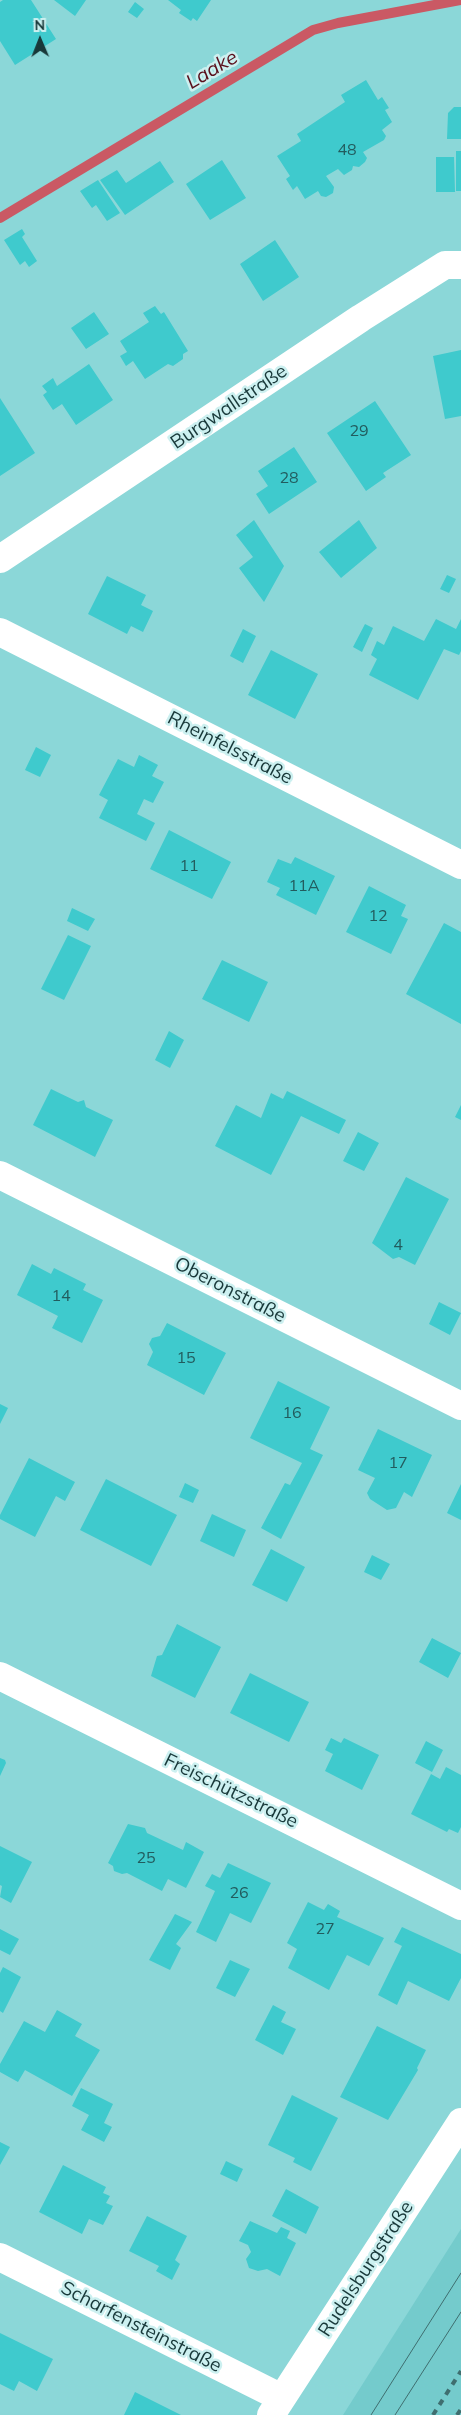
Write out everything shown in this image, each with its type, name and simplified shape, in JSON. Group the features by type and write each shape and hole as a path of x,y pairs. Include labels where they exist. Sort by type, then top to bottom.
{"street":[{"name":"Burgwallstraße","path":"0,559 369,313 445,265 461,265"},
{"name":"Rheinfelsstraße","path":"0,632 461,865"},
{"name":"Oberonstraße","path":"0,1175 461,1406"},
{"name":"Freischützstraße","path":"0,1676 461,1906"},
{"name":"Rudelsburgstraße","path":"276,2407 461,2122"},
{"name":"Scharfensteinstraße","path":"0,2257 276,2407"}],"shaded area":[{"path":"461,2229 461,2415 343,2415"}],"building":[{"path":"3,0 31,0 56,39 15,65 0,41 0,2"},
{"path":"54,0 86,0 75,16"},
{"path":"168,0 211,0 197,21 193,18 191,21 179,13 181,10"},
{"path":"135,2 144,9 137,18 128,12"},
{"path":"366,80 378,100 382,97 389,108 385,110 392,122 382,130 386,136 384,140 363,152 367,158 359,167 353,166 352,170 344,175 338,169 326,176 334,187 333,193 326,197 321,196 318,191 305,199 297,186 293,190 286,179 290,176 277,156 301,141 297,134 345,102 341,95"},
{"path":"454,107 461,107 461,139 447,139 448,113"},
{"path":"456,151 461,151 461,191 456,191"},
{"path":"436,157 454,157 455,192 436,192"},
{"path":"222,160 246,198 210,220 186,184"},
{"path":"160,161 174,182 125,215 100,180 117,170 126,183"},
{"path":"98,180 120,213 107,221 96,205 92,208 80,191"},
{"path":"22,229 25,234 22,237 37,261 29,267 25,261 20,265 4,240"},
{"path":"275,240 299,277 263,301 240,264"},
{"path":"155,306 161,314 164,312 188,351 183,354 183,359 173,366 168,364 145,379 133,361 126,366 120,356 127,352 120,341 149,322 143,313"},
{"path":"94,312 109,334 86,349 71,328"},
{"path":"461,350 461,416 445,419 433,356"},
{"path":"89,364 113,400 76,425 62,404 53,410 43,395 47,392 42,386 53,378 57,386"},
{"path":"0,398 35,453 0,476"},
{"path":"375,401 411,455 383,473 386,477 366,491 327,433"},
{"path":"294,447 317,482 269,514 256,494 268,486 258,471"},
{"path":"254,520 284,566 264,602 239,568 253,557 236,535"},
{"path":"359,520 377,548 341,578 319,552"},
{"path":"447,575 456,579 449,593 440,589"},
{"path":"107,576 146,595 141,605 153,611 143,632 131,626 127,634 88,614"},
{"path":"436,619 456,629 461,619 461,651 459,655 444,649 418,700 369,675 377,659 371,655 377,641 384,645 393,626 424,641"},
{"path":"365,624 373,628 362,652 353,647"},
{"path":"243,629 256,636 243,663 230,656"},
{"path":"271,650 318,674 295,719 248,695"},
{"path":"36,747 51,755 40,777 25,770"},
{"path":"139,755 158,765 152,776 164,782 153,803 144,799 137,814 155,823 146,841 99,818 108,800 99,795 118,759 134,767"},
{"path":"169,830 231,862 212,899 150,869"},
{"path":"295,857 335,876 316,915 276,895 280,888 267,882 278,859 291,864"},
{"path":"369,886 406,905 401,916 408,919 391,954 346,932"},
{"path":"72,908 95,919 88,931 67,921"},
{"path":"444,923 461,932 461,1024 406,994"},
{"path":"68,935 91,946 64,1000 41,989"},
{"path":"222,960 268,982 249,1022 202,999"},
{"path":"169,1031 184,1040 170,1068 155,1060"},
{"path":"51,1089 78,1102 84,1100 86,1107 113,1120 95,1157 33,1125"},
{"path":"287,1091 346,1120 339,1134 301,1116 271,1175 215,1146 236,1105 261,1118 271,1093 283,1099"},
{"path":"461,1105 461,1120 455,1117"},
{"path":"358,1132 379,1143 364,1171 343,1161"},
{"path":"406,1177 449,1199 415,1265 399,1257 393,1259 372,1243"},
{"path":"32,1264 51,1274 54,1268 86,1284 83,1290 103,1300 82,1343 52,1328 58,1316 17,1295"},
{"path":"439,1302 461,1313 450,1335 429,1324"},
{"path":"167,1323 226,1353 204,1395 147,1365 153,1352 149,1344 152,1338 160,1336"},
{"path":"278,1381 330,1407 310,1449 323,1455 281,1539 261,1528 285,1483 290,1485 302,1463 250,1438"},
{"path":"0,1404 8,1408 0,1424"},
{"path":"378,1429 432,1455 412,1497 404,1492 396,1508 387,1510 370,1499 367,1493 375,1478 358,1470"},
{"path":"29,1458 75,1482 65,1501 56,1496 35,1537 0,1519 0,1515"},
{"path":"106,1479 177,1515 151,1566 80,1530"},
{"path":"185,1483 199,1490 193,1503 179,1497"},
{"path":"461,1484 461,1520 447,1513"},
{"path":"212,1514 246,1530 234,1557 200,1541"},
{"path":"271,1549 305,1567 287,1602 252,1585"},
{"path":"372,1555 390,1564 381,1580 364,1572"},
{"path":"177,1624 221,1647 195,1698 151,1676 157,1656 162,1655"},
{"path":"432,1638 461,1653 448,1678 419,1662"},
{"path":"250,1673 309,1702 289,1742 230,1713"},
{"path":"331,1738 341,1743 344,1738 379,1755 362,1790 325,1771 333,1754 325,1750"},
{"path":"426,1741 443,1750 432,1772 415,1763"},
{"path":"0,1758 5,1760 6,1763 0,1776"},
{"path":"446,1767 461,1775 461,1827 458,1833 449,1829 447,1832 411,1814 431,1774 440,1779"},
{"path":"128,1824 145,1828 147,1833 183,1850 186,1842 204,1852 186,1888 168,1879 162,1891 127,1873 122,1874 114,1871 113,1866 108,1863"},
{"path":"0,1846 32,1862 11,1903 0,1897 2,1886 0,1885"},
{"path":"228,1863 271,1883 251,1923 230,1913 216,1942 196,1932 215,1891 205,1886 212,1874 220,1878"},
{"path":"308,1902 324,1910 328,1904 340,1911 337,1917 384,1938 369,1966 347,1955 329,1990 288,1968 297,1949 287,1943"},
{"path":"175,1914 192,1922 176,1944 181,1948 170,1970 149,1960"},
{"path":"402,1927 461,1954 461,1978 449,2001 408,1981 397,2005 378,1995 402,1946 394,1942"},
{"path":"0,1929 19,1939 10,1955 0,1950"},
{"path":"230,1960 250,1969 235,1997 216,1988"},
{"path":"3,1967 21,1977 3,2013 0,2011 0,1973"},
{"path":"273,2005 286,2012 281,2022 296,2029 283,2055 255,2040"},
{"path":"57,2010 82,2024 75,2036 100,2050 72,2096 25,2070 18,2082 0,2072 0,2064 24,2021 45,2032"},
{"path":"377,2026 426,2050 417,2068 418,2070 388,2120 340,2097"},
{"path":"81,2088 113,2104 104,2123 112,2127 104,2142 81,2130 89,2115 72,2106"},
{"path":"292,2095 338,2118 311,2171 293,2162 295,2158 268,2145"},
{"path":"0,2142 10,2147 0,2165"},
{"path":"226,2161 243,2169 237,2182 220,2174"},
{"path":"63,2165 106,2187 103,2193 110,2196 106,2203 113,2206 103,2225 89,2219 82,2234 39,2212"},
{"path":"286,2189 319,2207 306,2234 272,2216"},
{"path":"147,2216 187,2236 175,2260 180,2264 172,2280 156,2271 159,2266 129,2251"},
{"path":"250,2221 277,2233 281,2227 290,2231 287,2238 296,2243 280,2276 267,2269 258,2271 249,2268 246,2259 251,2252 248,2245 239,2241"},
{"path":"0,2333 53,2359 37,2391 19,2381 14,2391 0,2384"},
{"path":"135,2392 181,2415 124,2415"}],"waterway":[{"name":"Laake","path":"0,218 313,30 338,23 461,0"}],"tram line":[{"path":"371,2415 461,2273"},
{"path":"395,2415 461,2312"}],"railway":[{"path":"433,2415 461,2371"},
{"path":"457,2415 461,2409"}]}
